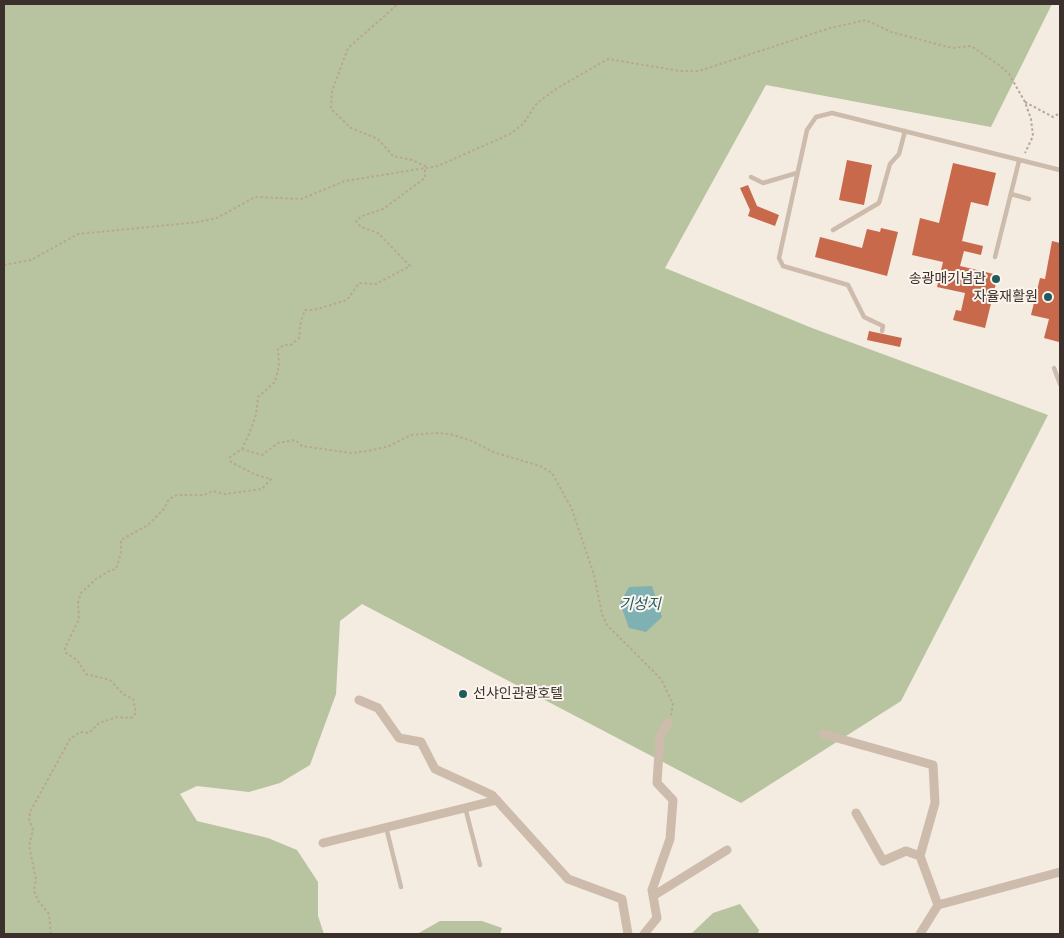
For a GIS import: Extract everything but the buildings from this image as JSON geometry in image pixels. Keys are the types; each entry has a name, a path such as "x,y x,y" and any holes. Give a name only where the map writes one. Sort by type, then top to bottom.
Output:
{"street":[{"path":"359,700 378,708 399,738 421,742 435,769 492,794 568,879 622,899 628,934"},
{"path":"644,934 656,918 652,890 670,839 673,800 657,783 660,736 668,722"},
{"path":"824,734 933,765 935,803 920,856 938,905"},
{"path":"323,843 497,800"},
{"path":"856,813 882,861 906,851 920,856"},
{"path":"654,896 726,850"},
{"path":"920,934 938,905 1060,872"}],"lane":[{"path":"882,331 883,326 864,317 848,285 783,266 779,258 807,130 816,118 832,113 1060,170"},
{"path":"833,230 880,203 890,164 898,154 905,131"},
{"path":"996,257 1019,160"},
{"path":"751,177 763,183 797,173"},
{"path":"1011,194 1029,198"},
{"path":"1054,368 1060,384"},
{"path":"465,808 480,864"},
{"path":"386,827 401,888"}],"path":[{"path":"398,4 348,48 332,91 331,109 352,128 378,138 393,156 412,160 426,168"},
{"path":"4,264 31,260 78,234 217,218 254,197 301,199 345,181 426,168 462,156 510,134 523,124 537,103 556,89 608,59 680,71 699,71 830,28 866,20 891,32 952,48 970,46 1009,74 1025,102 1032,119 1033,136 1030,147 1019,160"},
{"path":"1025,102 1053,117 1060,113"},
{"path":"52,934 49,914 39,902 34,892 36,879 29,846 33,830 29,819 30,812 70,739 80,732 89,733 104,721 117,717 129,719 136,713 133,699 123,694 110,680 86,674 77,660 65,652 65,648 79,619 78,603 81,593 96,580 118,567 120,540 148,525 164,509 170,499 178,495 204,495 213,491 225,494 262,489 271,478 256,475 231,462 230,457 242,449 256,414 258,397 275,382 279,366 278,349 284,345 291,345 299,338 300,321 306,310 314,310 347,300 359,282 376,284 410,266 378,234 358,225 356,221 362,216 383,209 425,178 426,168"},
{"path":"242,449 262,456 278,443 286,440 295,440 302,446 351,453 389,446 412,435 450,434 472,441 493,452 540,466 552,473 572,509 594,575 602,614 607,625 661,679 673,704 668,722"}],"green space":[{"path":"4,4 1052,4 991,127 766,85 665,268 812,328 1048,415 901,701 741,803 362,604 340,621 336,694 310,765 280,783 249,792 197,786 180,794 197,821 268,838 297,850 318,882 318,916 324,934 4,934"},
{"path":"740,904 759,930 758,934 691,934 713,913"},
{"path":"440,921 482,921 502,928 500,934 417,934"}],"water":[{"name":"기성지","path":"652,586 662,617 646,632 629,628 620,603 629,587"}],"place":[{"name":"송광매기념관","path":"996,279"},
{"name":"자율재활원","path":"1048,297"},
{"name":"선샤인관광호텔","path":"463,694"}]}
